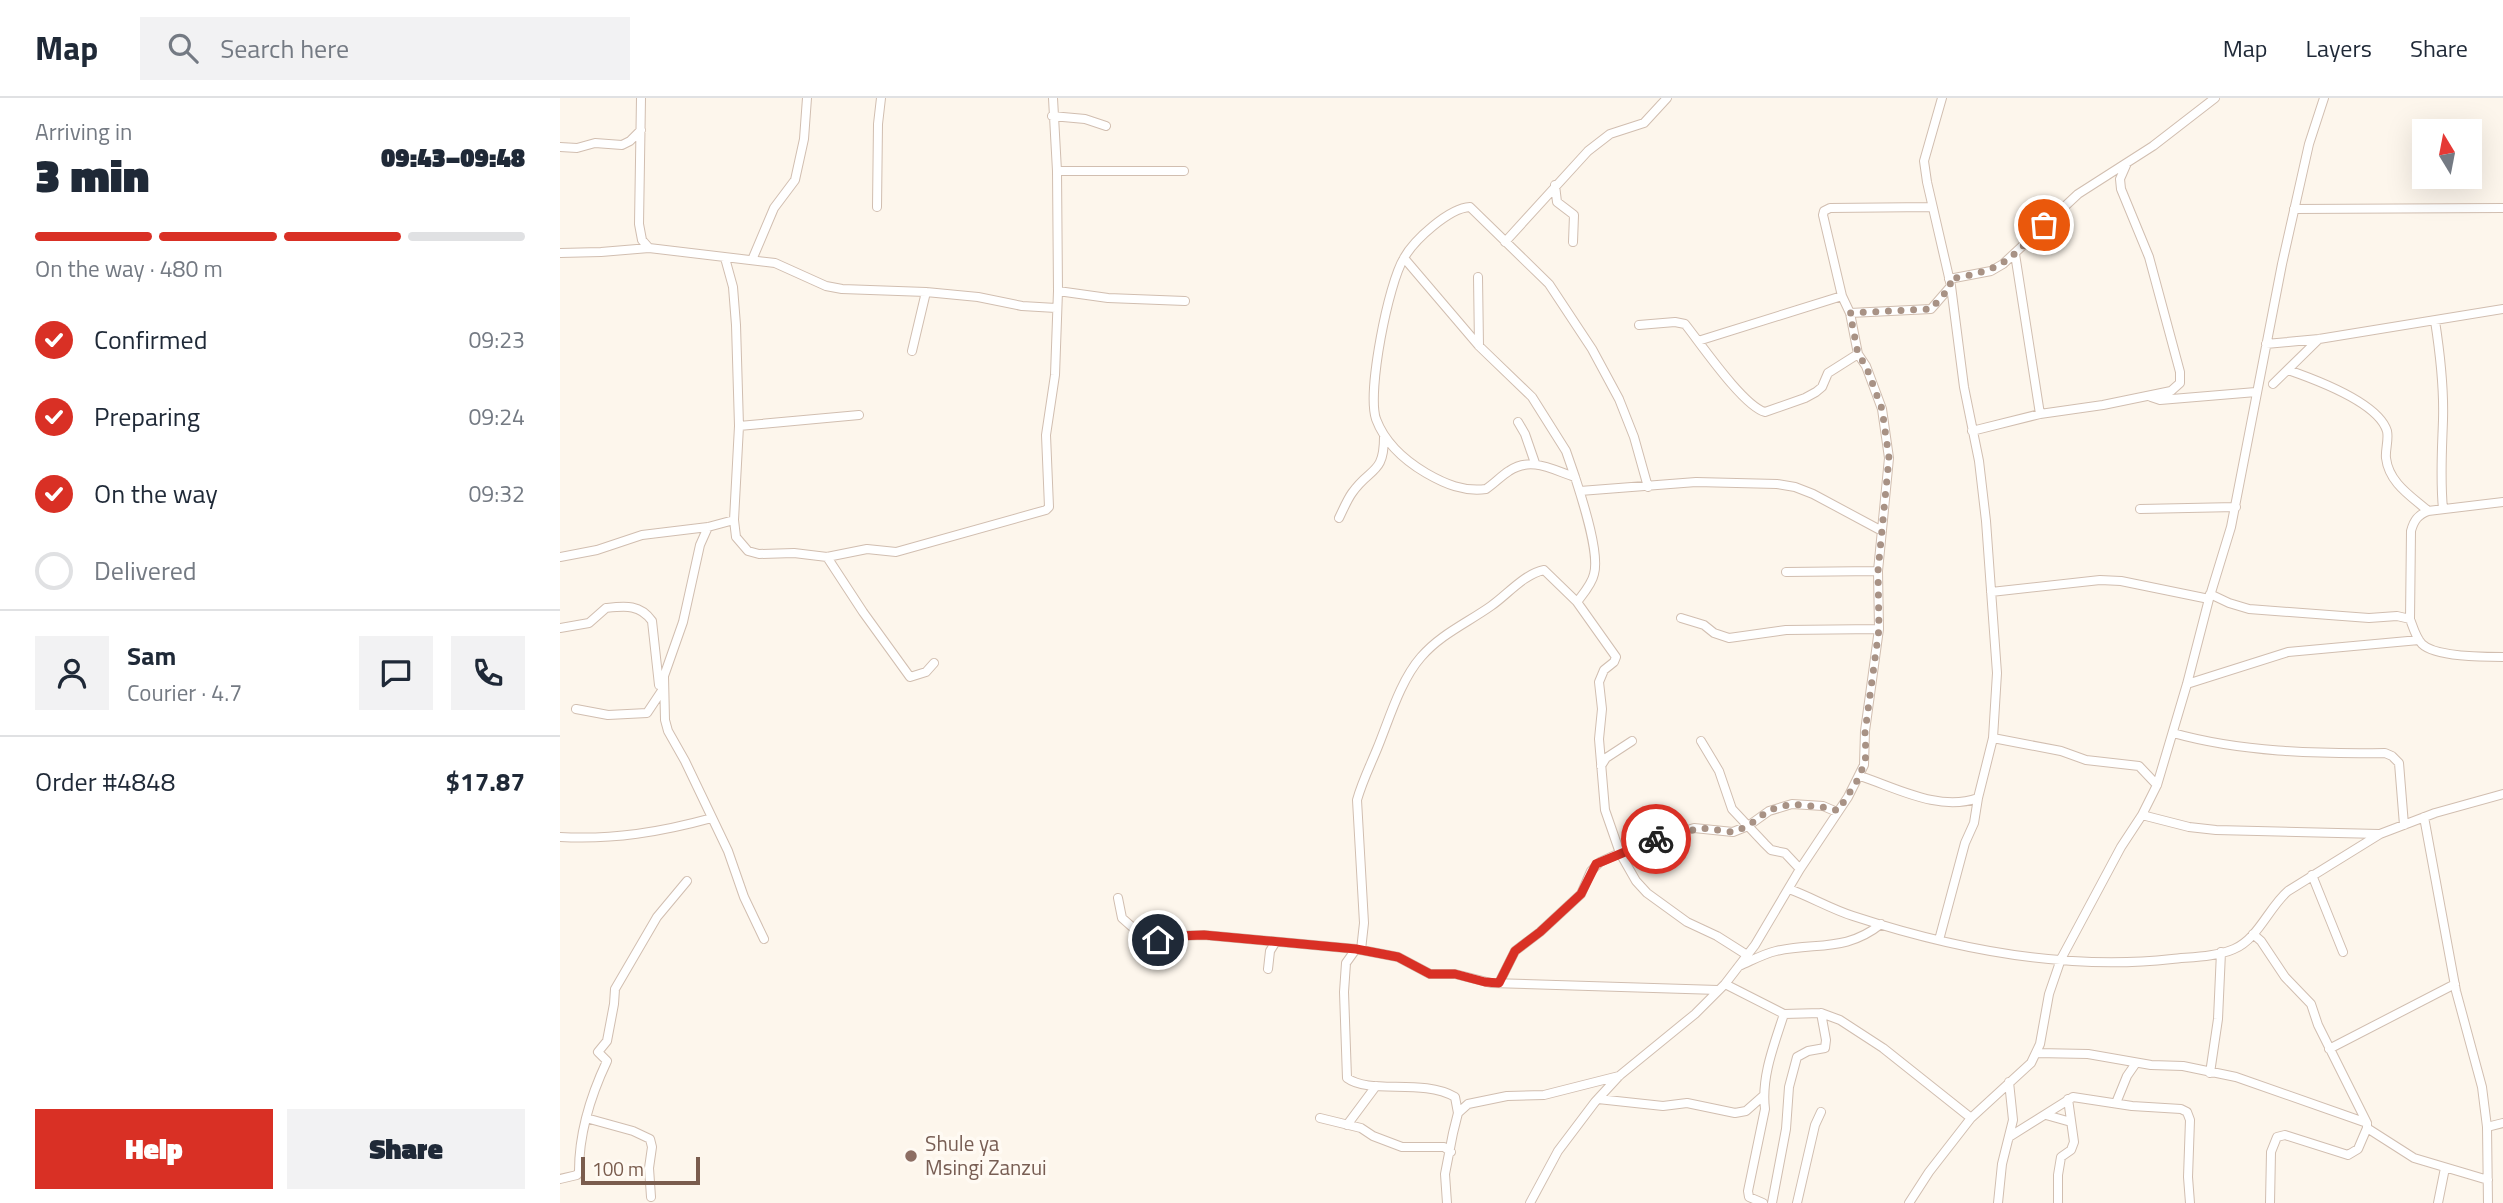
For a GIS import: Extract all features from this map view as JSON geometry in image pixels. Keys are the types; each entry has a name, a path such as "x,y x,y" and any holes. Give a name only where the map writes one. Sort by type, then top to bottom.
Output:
{"street":[{"path":"641,98 639,224 642,240 649,248"},
{"path":"752,260 774,208 795,180 804,139 807,98"},
{"path":"877,208 881,98"},
{"path":"725,258 733,287 736,325 739,426 734,520 738,542 752,553 794,553 827,557 867,549 896,552 1046,510 1049,507 1046,435 1055,375 1058,291 1057,171 1053,98"},
{"path":"1505,242 1588,151 1610,134 1644,123 1667,98"},
{"path":"1940,940 1965,843 1974,823 1993,738 1997,673 1979,461 1964,387 1950,283 1924,161 1942,98"},
{"path":"1850,313 1931,309 1950,283 1991,271 2003,264 2078,194 2153,146 2215,98"},
{"path":"1909,1203 1928,1172 1972,1118 2031,1063 2036,1053 2049,993 2061,959 2157,785 2236,508 2256,392 2294,209 2309,144 2324,98"},
{"path":"1052,116 1085,119 1106,126"},
{"path":"560,147 578,148 598,143 622,145 641,130"},
{"path":"1972,431 2040,414 2104,405 2171,391 2180,383 2180,372 2149,257 2121,189 2120,179 2127,163"},
{"path":"1057,171 1184,171"},
{"path":"1555,185 1557,202 1574,215 1573,242"},
{"path":"1339,518 1353,492 1379,467 1384,453 1384,437 1373,403 1392,293 1404,258 1411,247 1438,222 1455,210 1465,207 1469,207 1549,284 1592,349 1619,399 1634,437 1648,487"},
{"path":"1530,1203 1558,1151 1581,1117 1619,1076 1695,1014 1738,967 1860,776 1866,756 1865,732 1879,629 1878,571 1889,458 1886,428 1875,387 1858,354 1850,313 1842,296 1823,215 1824,211 1830,208 1932,207"},
{"path":"2294,209 2503,208"},
{"path":"560,253 601,253 649,248 781,265 835,288 978,296 1035,307 1056,308"},
{"path":"2015,254 2040,414"},
{"path":"1404,258 1479,346 1532,397 1566,451 1587,517 1596,567 1592,581 1577,602"},
{"path":"1478,276 1479,346"},
{"path":"1058,291 1108,298 1185,301"},
{"path":"912,351 926,292"},
{"path":"1698,341 1842,296"},
{"path":"2266,344 2319,339 2503,309"},
{"path":"2435,321 2440,350 2443,418 2440,453 2443,509"},
{"path":"1639,325 1685,324 1742,395 1765,412 1816,392 1822,387 1828,373 1858,354"},
{"path":"2273,384 2319,339"},
{"path":"2288,370 2354,397 2375,416 2386,431 2386,458 2390,475 2428,511"},
{"path":"2146,396 2160,400 2256,392"},
{"path":"739,426 859,415"},
{"path":"1518,422 1535,463"},
{"path":"1384,437 1414,466 1457,487 1486,489 1517,466 1535,463 1575,477"},
{"path":"1580,492 1710,482 1777,484 1813,494 1882,531"},
{"path":"2503,502 2428,511 2420,514 2413,522 2410,619 2425,647 2440,652 2503,657"},
{"path":"2140,509 2236,508"},
{"path":"560,557 597,550 642,535 708,527 734,520"},
{"path":"576,709 607,715 645,713 650,710 662,691 700,545 708,527"},
{"path":"827,557 910,677 926,672 934,663"},
{"path":"1447,1203 1446,1174 1458,1113 1455,1097 1420,1086 1376,1086 1350,1081 1346,1074 1347,1048 1343,1015 1345,967 1358,950 1364,923 1357,800 1388,719 1415,666 1421,657 1454,628 1489,608 1538,571 1544,570 1577,602 1616,657 1604,670 1599,682 1602,709 1599,739 1605,810 1620,853 1636,881 1647,893 1687,922 1717,936 1747,955"},
{"path":"1786,572 1878,571"},
{"path":"1992,592 2101,580 2121,581 2209,596 2249,609 2369,618 2397,616 2410,619"},
{"path":"560,628 589,623 606,608 633,606 651,618 668,731 712,818 764,939"},
{"path":"1681,618 1729,638 1786,630 1879,629"},
{"path":"2187,684 2288,652 2327,651 2359,645 2419,640"},
{"path":"2173,733 2217,744 2319,754 2385,753 2399,763 2404,825"},
{"path":"1993,738 2061,751 2086,760 2139,766 2157,785"},
{"path":"1601,766 1606,758 1632,741"},
{"path":"1701,741 1719,771 1732,809 1771,850 1785,853 1800,869"},
{"path":"1860,776 1940,802 1954,803 1978,798"},
{"path":"1789,889 1838,910 1881,924 1975,948 2127,964 2221,952 2234,949 2253,934 2276,901 2312,875 2380,834 2424,817 2503,794"},
{"path":"1499,983 1515,951 1581,894 1596,864 1654,839 1694,828 1733,832 1748,826 1769,810 1792,804 1838,811"},
{"path":"2142,815 2189,827 2216,830 2380,834"},
{"path":"2424,817 2455,984 2482,1087 2487,1127 2488,1203"},
{"path":"560,837 584,839 647,834 712,818"},
{"path":"2312,875 2343,952"},
{"path":"560,1179 579,1172 579,1146 586,1118 593,1091 607,1062 598,1052 607,1041 615,989 657,917 687,881"},
{"path":"1118,898 1122,918 1148,941 1204,935 1358,950 1398,957 1430,974 1455,974 1485,982 1721,987 1784,1014 1821,1013 1840,1020 1883,1048 1972,1118"},
{"path":"1738,967 1774,952 1863,938 1881,924"},
{"path":"2253,934 2311,1004 2329,1049 2367,1125 2358,1149 2348,1155 2286,1135 2277,1137 2271,1152 2270,1203"},
{"path":"1268,969 1270,951 1275,943"},
{"path":"2210,1073 2218,1019 2221,952"},
{"path":"2329,1049 2455,984"},
{"path":"1772,1203 1784,1141 1792,1069 1801,1054 1825,1048 1821,1013"},
{"path":"1763,1203 1749,1197 1748,1191 1765,1110 1763,1096 1773,1043 1784,1014"},
{"path":"2036,1053 2088,1054 2136,1063 2183,1066 2235,1077 2367,1125 2401,1151 2445,1168 2488,1180"},
{"path":"2116,1103 2127,1076 2136,1063"},
{"path":"1458,1113 1478,1100 1544,1095 1619,1076"},
{"path":"1998,1203 2002,1164 2013,1112 2009,1082"},
{"path":"1347,1125 1376,1086"},
{"path":"1598,1099 1663,1106 1687,1103 1739,1113 1746,1111 1763,1096"},
{"path":"2009,1136 2046,1115 2068,1098 2078,1097 2132,1106 2175,1107 2187,1112 2190,1120 2190,1203"},
{"path":"2058,1203 2058,1166 2061,1157 2071,1150 2074,1142 2068,1098"},
{"path":"1797,1203 1815,1125 1821,1112"},
{"path":"2046,1115 2071,1122"},
{"path":"586,1118 633,1131 650,1139 651,1197"},
{"path":"1320,1118 1347,1125 1402,1147 1444,1147 1451,1152"},
{"path":"2487,1127 2503,1123"},
{"path":"2438,1203 2445,1168"}],"way so far":[{"path":"1656,839 1694,828 1733,832 1748,826 1769,810 1792,804 1838,811 1848,797 1860,776 1866,756 1865,732 1879,629 1878,571 1889,458 1882,409 1866,366 1858,354 1850,313 1931,309 1951,286 1949,279 1991,271 2015,254 2044,225"}],"place":[{"name":"Shule ya Msingi Zanzui","path":"911,1156"}],"route":[{"path":"1158,940 1204,935 1356,949 1398,957 1430,974 1455,974 1499,983 1515,951 1581,894 1596,864 1656,839"}]}
